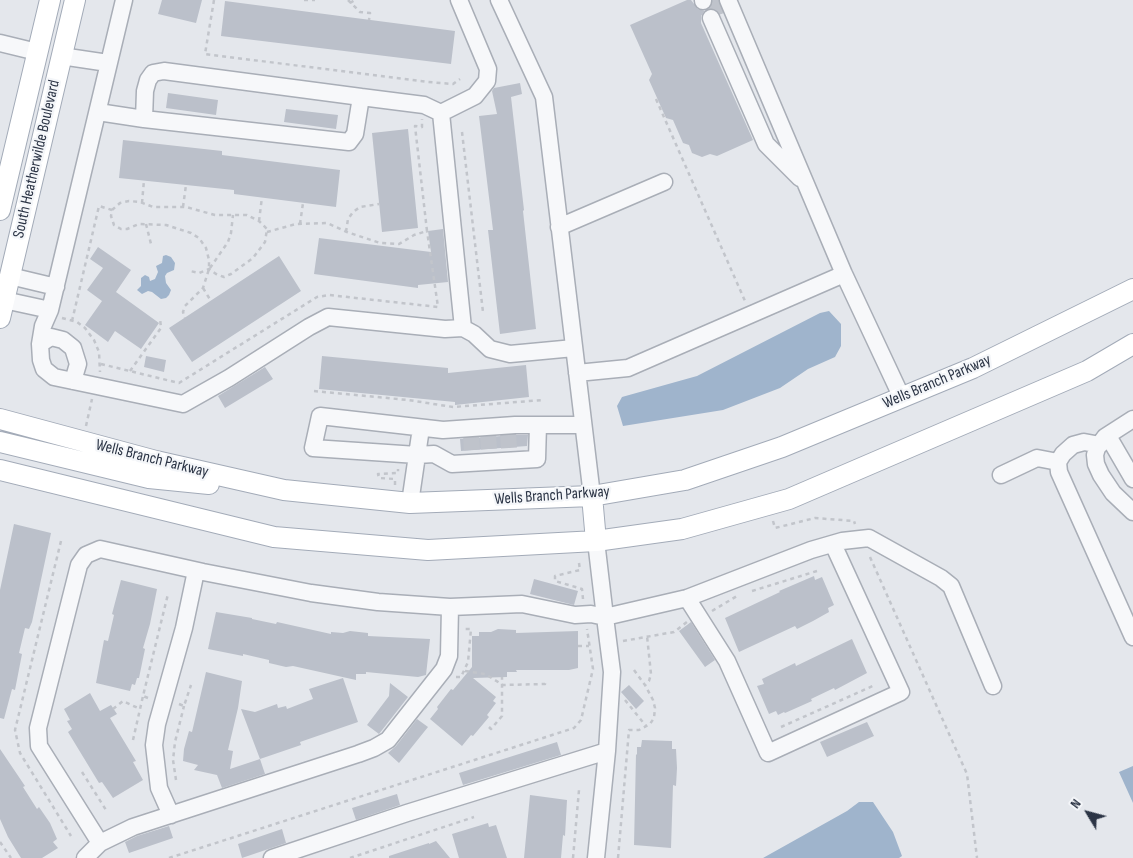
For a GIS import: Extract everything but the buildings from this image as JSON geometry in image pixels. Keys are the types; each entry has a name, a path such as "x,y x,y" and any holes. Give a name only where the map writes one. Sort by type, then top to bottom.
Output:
{"main road":[{"name":"South Heatherwilde Boulevard","path":"0,210 50,0"},
{"name":"South Heatherwilde Boulevard","path":"2,309 75,0"},
{"path":"37,52 61,56"},
{"name":"Wells Branch Parkway","path":"0,419 156,461 284,490 410,503 592,496 685,480 782,448 973,368 1133,289"},
{"path":"0,470 274,538 428,550 596,541 682,529 789,500 1086,371 1133,344"},
{"path":"0,442 149,478 284,490"},
{"path":"592,496 596,541"}],"lane":[{"path":"124,0 56,287 56,314 43,326 40,344 41,360 44,369 54,377 183,404 328,317 445,329 463,328 474,334 490,348 510,354 574,348"},
{"path":"441,113 475,96 487,81 488,68 459,0"},
{"path":"499,0 544,97 592,496"},
{"path":"728,0 844,274 902,398"},
{"path":"715,16 775,140 783,162 805,182"},
{"path":"0,43 37,52"},
{"path":"61,56 108,63"},
{"path":"144,119 145,91 148,80 153,73 164,71 424,105 441,113"},
{"path":"98,112 349,142 355,134 361,97"},
{"path":"441,113 463,328"},
{"path":"560,227 664,182"},
{"path":"577,373 628,368 844,274"},
{"path":"10,276 56,287"},
{"path":"2,309 56,314"},
{"path":"40,344 51,337 63,340 73,348 78,364 73,380"},
{"path":"538,425 536,459 509,441 489,443 472,444 452,464 434,454 417,455 313,448 320,416 443,430 472,444 509,441 538,425 583,425"},
{"path":"1133,419 1104,440 1095,455 1096,464 1101,475 1113,493 1133,512"},
{"path":"410,503 422,428"},
{"path":"1104,440 1073,445 1062,454 1058,462 1059,472 1133,637"},
{"path":"1104,440 1133,479"},
{"path":"1001,476 1036,458 1058,462"},
{"path":"100,843 39,746 38,728 79,565 86,555 100,549 196,571 320,594 378,602 450,607 522,604 575,615 591,614 605,617 687,598 810,550 869,538 941,578 950,586 993,686"},
{"path":"596,541 612,672 607,751 596,858"},
{"path":"687,598 727,661 768,753 901,692 832,544"},
{"path":"171,815 159,788 154,745 157,724 184,628 196,571"},
{"path":"85,858 100,843 133,827 358,754 388,740 444,669 449,656 450,607"},
{"path":"278,857 416,810 607,751"}],"path":[{"path":"214,0 206,54 428,82 453,84 460,79"},
{"path":"304,0 314,0"},
{"path":"349,1 354,0"},
{"path":"349,1 360,12 370,13 369,20"},
{"path":"656,98 745,301 750,304"},
{"path":"267,232 300,224 328,223 346,232 380,244 399,244 427,230 415,126 422,127 422,116"},
{"path":"462,132 483,312"},
{"path":"142,203 144,180"},
{"path":"183,207 186,185"},
{"path":"259,221 262,198"},
{"path":"129,201 153,207 183,207 210,214 247,215 259,221 267,229 265,242 253,258 231,274 224,277 210,269 210,260 206,248 199,238 166,224 139,224 127,229 121,229 114,225 111,216 112,210 120,203 129,201"},
{"path":"300,224 303,203"},
{"path":"346,232 348,219 353,212 360,207 379,204"},
{"path":"72,321 99,206 112,210"},
{"path":"186,318 183,312 185,306 203,288 210,269 228,242 233,215"},
{"path":"146,224 150,244"},
{"path":"190,271 198,273 210,269"},
{"path":"434,285 440,284"},
{"path":"203,288 211,301"},
{"path":"56,314 85,328 94,340 101,364 99,376"},
{"path":"130,371 161,328 160,318"},
{"path":"314,391 408,400 453,407 543,400"},
{"path":"86,426 93,396"},
{"path":"394,486 395,479 378,478 378,474 398,473 398,466"},
{"path":"773,521 775,528 815,518 854,521 967,774 977,858"},
{"path":"579,563 580,570 555,576 556,581 582,589 584,602"},
{"path":"748,592 817,571"},
{"path":"133,740 168,594"},
{"path":"708,614 740,594"},
{"path":"620,641 674,632 688,621"},
{"path":"169,858 574,728 581,720 593,669 587,627"},
{"path":"645,685 649,681 651,674 647,636"},
{"path":"578,646 590,646"},
{"path":"618,858 629,730 639,730 650,724 654,718 655,708 645,685 634,670"},
{"path":"465,671 485,674 502,685 545,684 545,680"},
{"path":"489,727 491,729 502,716 502,677"},
{"path":"176,780 173,760 175,742 191,685"},
{"path":"780,727 875,686"},
{"path":"620,695 646,726"},
{"path":"143,696 155,699"},
{"path":"113,709 123,702 140,709"},
{"path":"175,703 184,706"},
{"path":"82,772 106,810"},
{"path":"573,858 579,790"},
{"path":"350,858 474,817"},
{"path":"0,842 11,858"}],"water":[{"path":"163,256 171,257 175,263 174,270 165,276 166,283 171,290 169,295 161,299 152,292 148,291 142,294 137,290 141,286 141,278 145,275 149,277 150,281 155,279 158,272 156,266 162,263"},
{"path":"829,311 841,324 841,346 835,357 808,369 780,388 723,410 623,426 617,406 622,397 697,376 820,313"},
{"path":"1133,766 1133,803 1119,772"},
{"path":"859,802 873,802 893,832 902,856 899,858 763,858 847,811"}],"tunnel":[{"path":"713,0 719,15"},
{"path":"508,432 509,448"},
{"path":"488,433 489,449"},
{"path":"471,434 472,451"}]}
